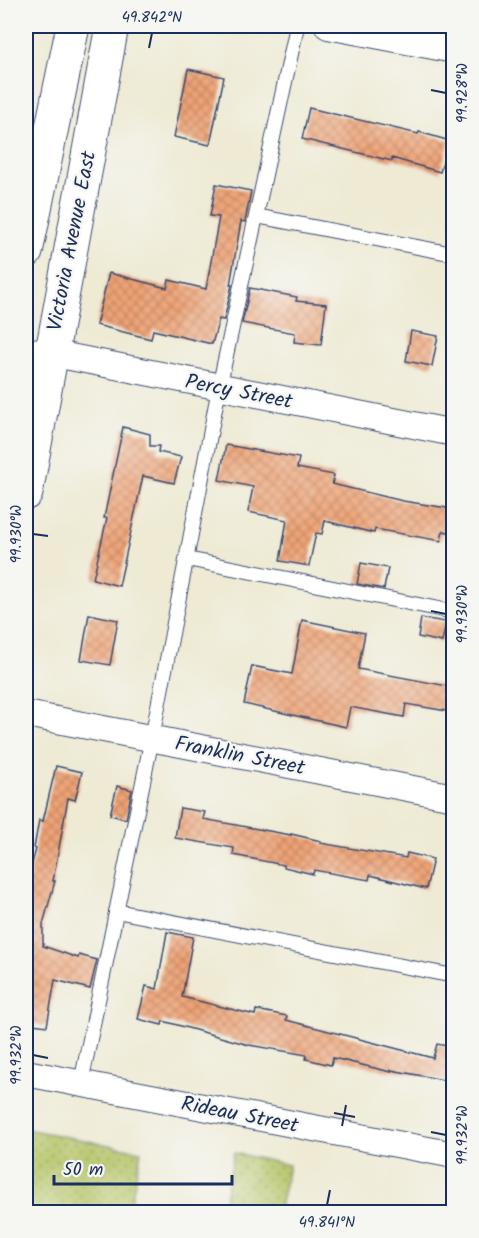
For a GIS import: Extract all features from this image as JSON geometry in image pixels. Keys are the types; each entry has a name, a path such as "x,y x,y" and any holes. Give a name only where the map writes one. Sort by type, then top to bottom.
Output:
{"main road":[{"name":"Victoria Avenue East","path":"26,252 34,170 73,26"},
{"name":"Victoria Avenue East","path":"26,493 38,352 112,26"}],"street":[{"path":"327,26 453,50"},
{"name":"Percy Street","path":"38,352 453,432"},
{"name":"Franklin Street","path":"26,714 453,797"},
{"name":"Rideau Street","path":"26,1073 453,1155"}],"lane":[{"path":"81,1083 152,738 219,388 297,26"},
{"path":"256,216 453,254"},
{"path":"187,559 453,612"},
{"path":"117,911 453,976"}],"green space":[{"path":"26,1129 141,1151 129,1212 26,1212"},
{"path":"234,1153 289,1165 279,1212 222,1212"}],"building":[{"path":"188,69 224,77 210,145 174,137"},
{"path":"309,108 450,141 440,172 392,158 392,161 302,139"},
{"path":"216,184 251,191 245,222 241,221 230,285 232,285 224,320 219,319 212,344 153,330 151,339 96,325 109,273 167,288 169,280 206,289 219,217 210,216"},
{"path":"250,288 297,297 296,301 326,304 321,345 294,342 295,333 242,323"},
{"path":"411,331 438,336 432,366 406,361"},
{"path":"123,427 150,434 150,446 159,446 158,452 181,457 174,483 143,476 119,586 93,579 107,518 104,518"},
{"path":"226,445 299,458 297,468 334,475 332,484 403,501 453,509 453,533 443,531 441,541 375,529 374,533 325,521 322,534 316,533 309,566 280,561 287,520 248,512 253,487 219,480"},
{"path":"361,563 388,568 384,589 357,584"},
{"path":"89,614 118,620 110,665 81,660"},
{"path":"421,618 446,622 442,642 418,637"},
{"path":"302,620 365,633 358,669 453,687 453,712 406,704 404,717 350,707 346,727 244,704 252,666 292,674"},
{"path":"56,766 82,772 75,800 68,798 53,881 55,881 43,924 43,946 78,958 79,955 97,960 90,989 55,980 47,1026 26,1023 26,886 36,849 34,848 39,820 43,821"},
{"path":"117,786 132,790 126,819 110,815"},
{"path":"180,808 205,812 203,819 291,834 321,841 320,843 406,858 407,853 433,859 426,889 370,875 369,880 314,870 313,874 284,867 284,865 233,855 234,848 175,838"},
{"path":"167,932 193,937 182,997 255,1015 256,1010 287,1016 286,1020 433,1058 437,1044 453,1047 449,1081 391,1070 391,1072 333,1058 331,1065 306,1059 307,1055 249,1045 163,1021 162,1025 138,1019 146,986 157,989"}]}
